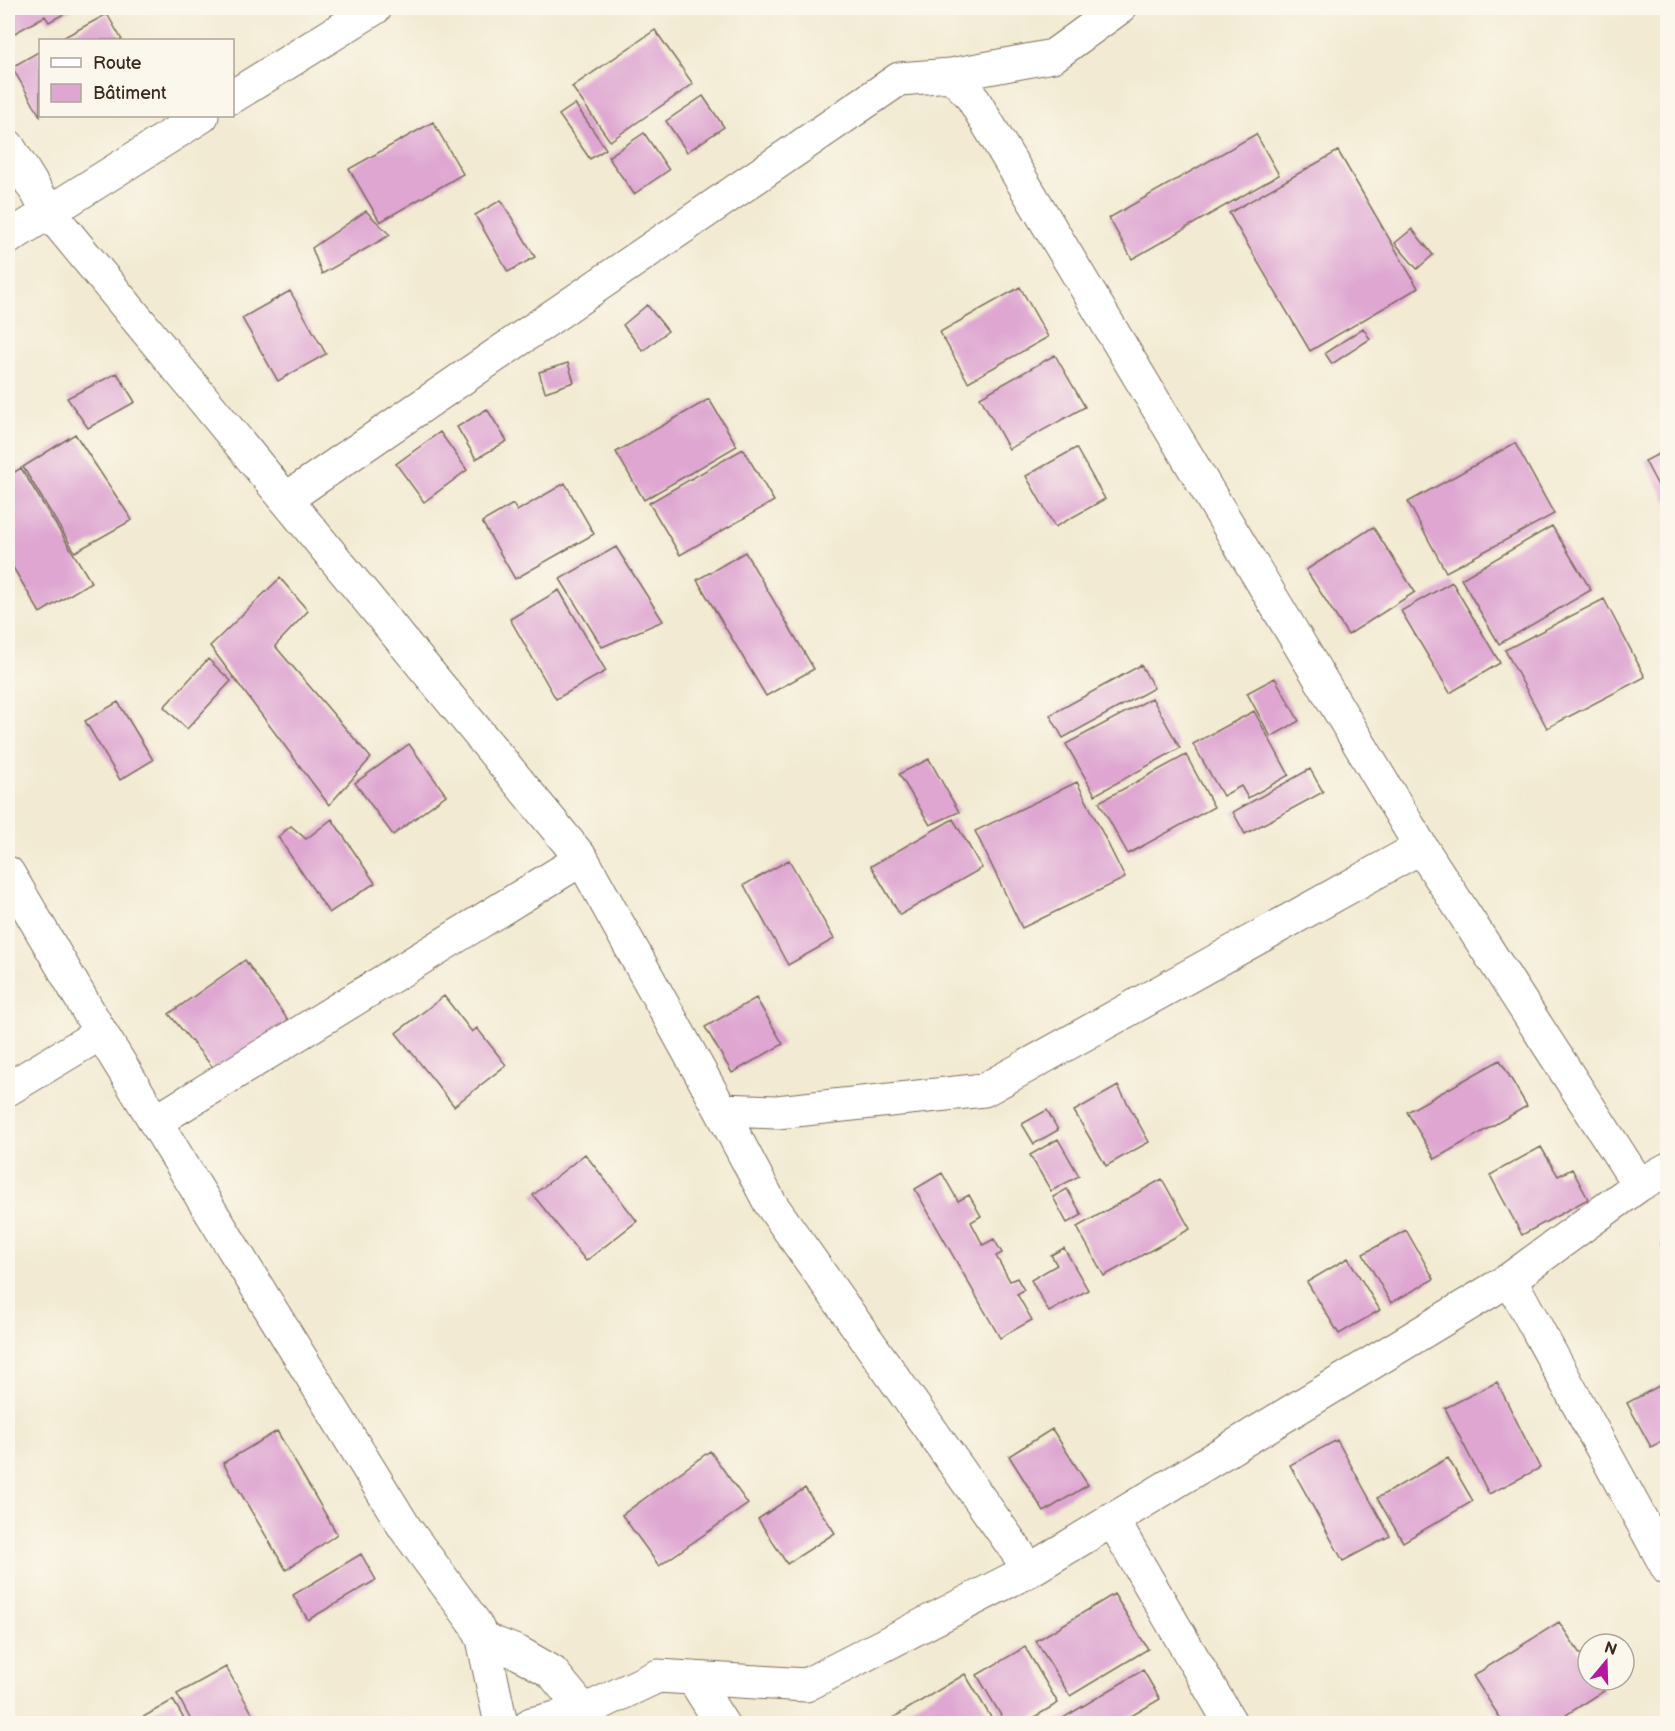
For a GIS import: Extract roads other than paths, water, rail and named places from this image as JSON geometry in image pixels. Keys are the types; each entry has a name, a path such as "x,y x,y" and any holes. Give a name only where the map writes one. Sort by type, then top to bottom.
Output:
{"street":[{"path":"234,96 375,8"},
{"path":"286,499 899,79 951,75 1053,56 1119,8"},
{"path":"951,75 970,94 1421,847 1639,1185"},
{"path":"8,238 200,117"},
{"path":"8,146 49,212 582,859 770,1203 1030,1570"},
{"path":"721,1110 777,1112 984,1090 1421,847"},
{"path":"155,1122 582,859"},
{"path":"8,873 101,1033 405,1528 474,1622 483,1639 501,1724"},
{"path":"8,1089 101,1033"},
{"path":"531,1724 584,1711 658,1676 806,1685 1030,1570 1510,1279 1639,1185 1668,1169"},
{"path":"1510,1279 1668,1569"},
{"path":"1112,1519 1231,1724"},
{"path":"483,1639 519,1653 552,1672 584,1711"},
{"path":"693,1678 722,1724"}]}
